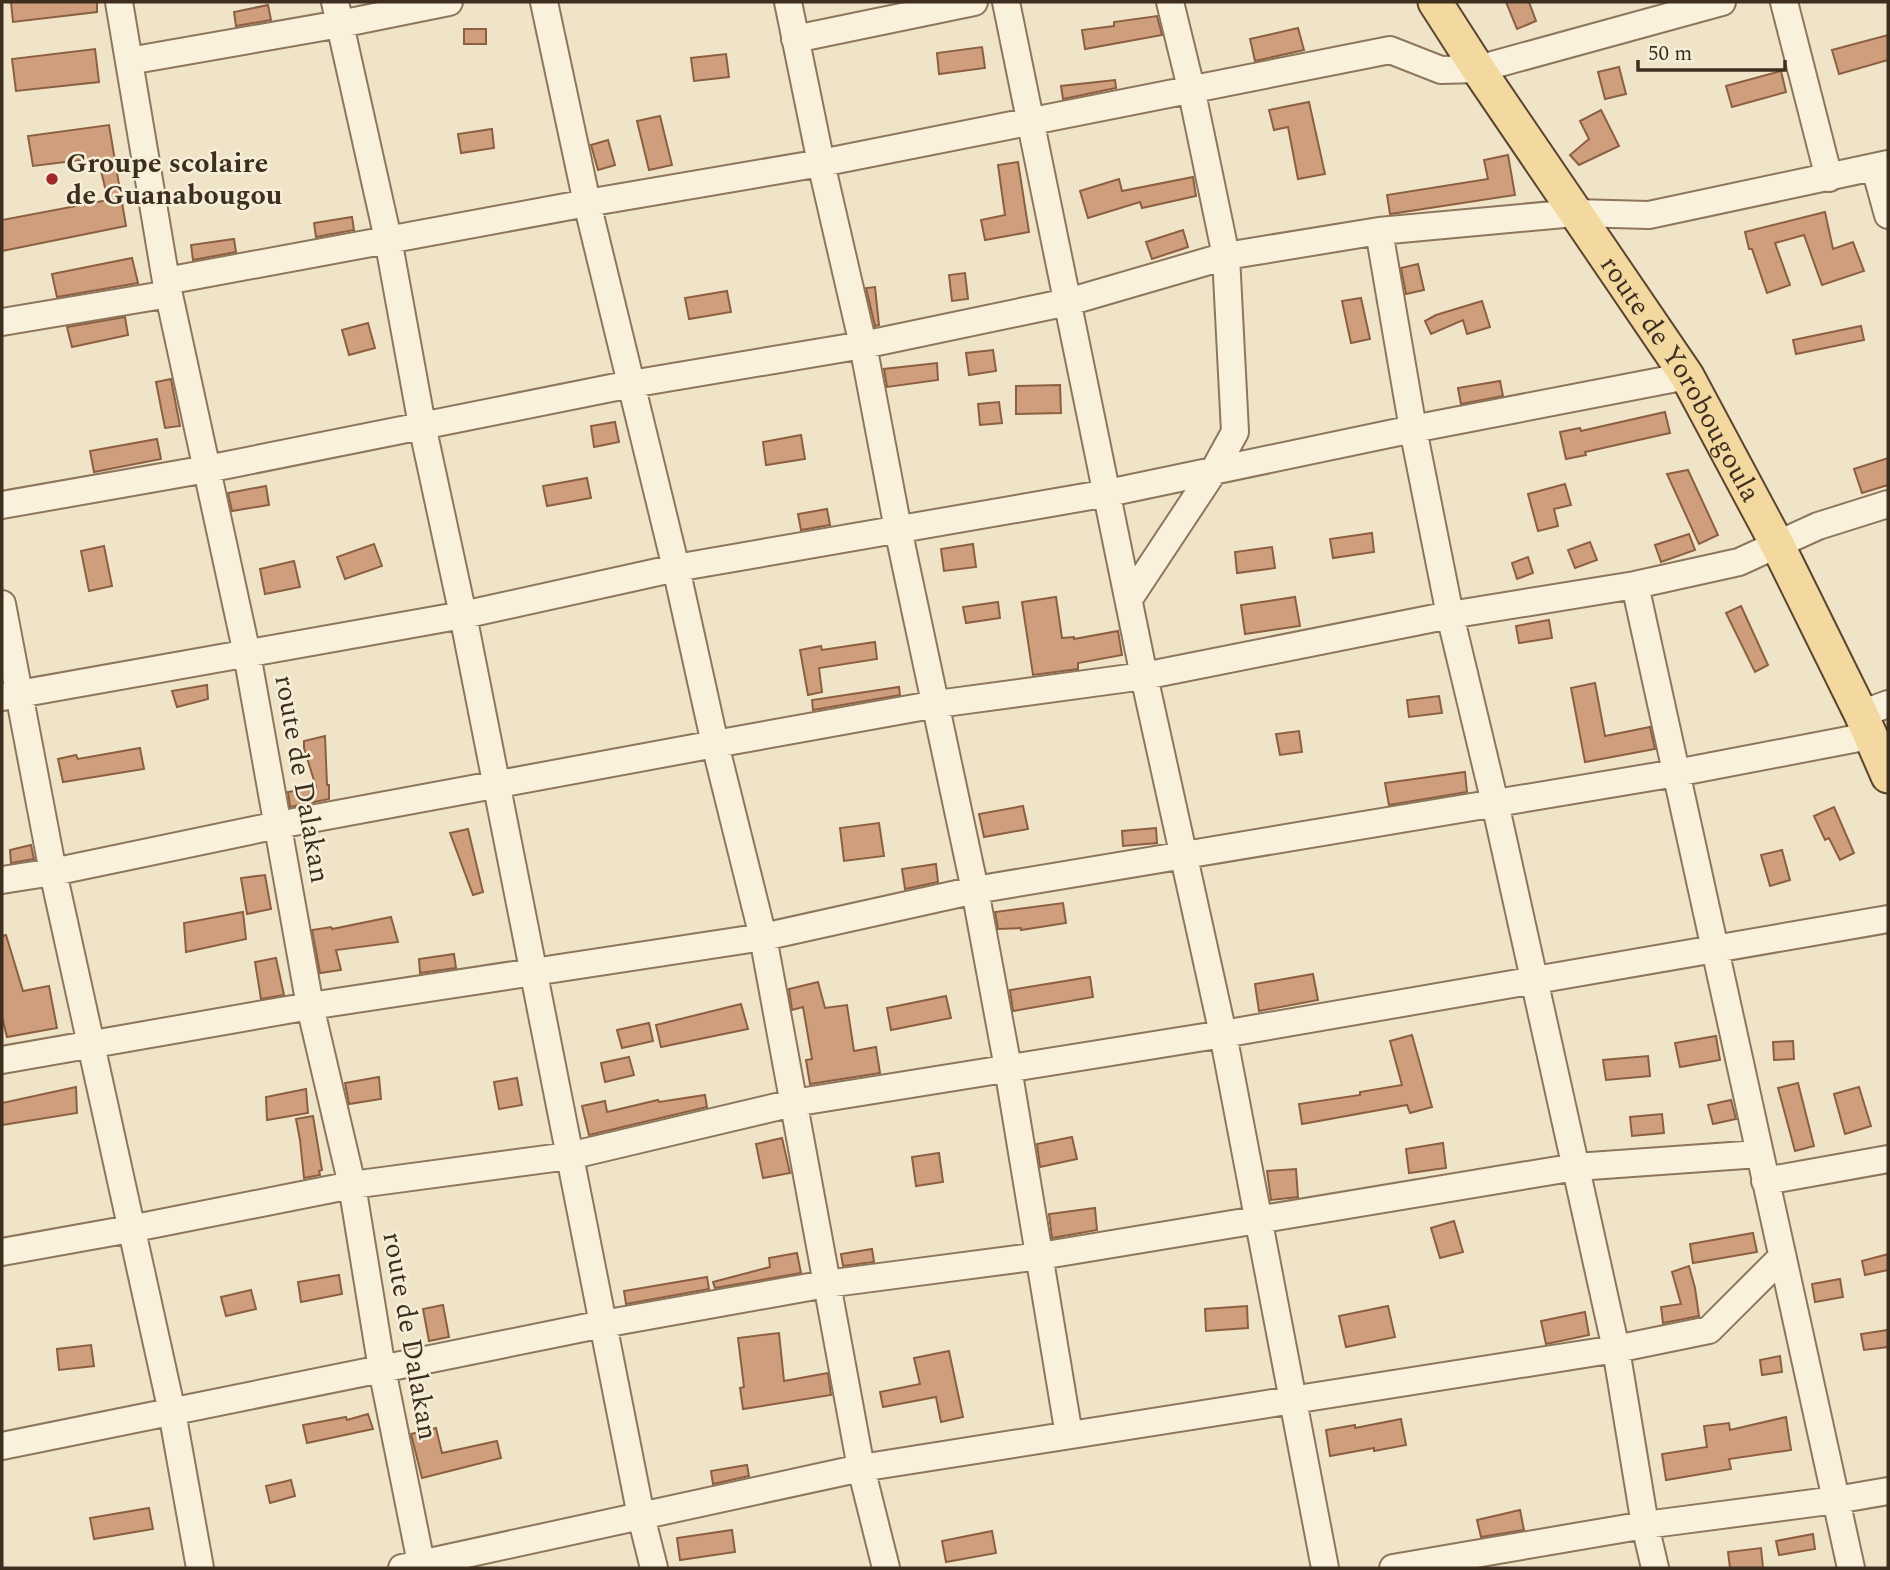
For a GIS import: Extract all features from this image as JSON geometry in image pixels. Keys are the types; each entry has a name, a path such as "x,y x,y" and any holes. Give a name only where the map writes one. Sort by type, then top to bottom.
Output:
{"main road":[{"name":"route de Yorobougoula","path":"1435,2 1687,376 1873,718 1888,776"}],"street":[{"name":"route de Dalakan","path":"119,2 167,287 247,654 310,1006 352,1185 415,1567"},
{"path":"129,61 338,13 449,2"},
{"path":"544,2 587,203 763,937 860,1468 886,1568"},
{"path":"788,2 821,163 863,345 898,529 975,890 1008,1068 1069,1435"},
{"path":"795,39 974,2"},
{"path":"1006,2 1144,676 1223,1034 1325,1568"},
{"path":"1129,599 1213,472 1235,432 1226,256 1170,2"},
{"path":"2,322 388,239 821,163 1390,50 1441,70 1478,69 1722,2"},
{"path":"1784,2 1829,178"},
{"path":"338,13 388,239 422,425 463,615 641,1516 654,1568"},
{"path":"2,505 206,469 631,384 863,345 1068,302 1226,256 1378,231 1576,213 1649,215 1882,166 1888,215"},
{"path":"1378,231 1450,615 1495,803 1616,1349 1645,1525 1655,1568"},
{"path":"11,695 463,615 676,568 1108,492 1687,376"},
{"path":"2,880 278,825 715,744 937,704 1144,676 1450,615 1635,585 1740,562 1818,526 1888,504"},
{"path":"1635,585 1851,1568"},
{"path":"2,604 11,695 92,1044 130,1229 172,1412 200,1568"},
{"path":"2,1060 310,1006 763,937 975,890 1676,773 1873,718"},
{"path":"2,1252 352,1185 569,1156 793,1103 1534,982 1888,919"},
{"path":"2,1446 603,1324 826,1284 1040,1256 1576,1167 1759,1154"},
{"path":"1765,1181 1888,1158"},
{"path":"415,1567 860,1468 1616,1349 1709,1330 1782,1257"},
{"path":"1393,1568 1645,1525 1888,1491"}],"building":[{"path":"11,2 97,2 97,12 13,22"},
{"path":"1506,2 1529,2 1536,21 1517,29"},
{"path":"268,5 271,20 236,26 234,12"},
{"path":"1157,16 1162,35 1085,49 1082,30"},
{"path":"1298,28 1304,50 1255,61 1250,39"},
{"path":"464,29 486,29 486,44 464,44"},
{"path":"1888,35 1888,60 1839,74 1832,50"},
{"path":"982,47 985,68 939,74 937,53"},
{"path":"95,49 99,82 16,91 12,59"},
{"path":"726,54 729,77 694,81 691,58"},
{"path":"1619,67 1626,94 1605,99 1598,72"},
{"path":"1781,71 1786,92 1732,107 1726,86"},
{"path":"1115,80 1116,88 1063,99 1061,86"},
{"path":"1309,102 1325,174 1298,179 1288,127 1274,130 1269,110"},
{"path":"1601,110 1619,146 1579,165 1570,155 1589,139 1580,121"},
{"path":"660,116 672,165 649,170 637,121"},
{"path":"109,125 126,226 2,251 2,220 108,200 98,158 33,166 28,136"},
{"path":"492,129 494,148 461,153 458,134"},
{"path":"608,140 615,165 598,170 591,145"},
{"path":"1508,155 1515,195 1390,214 1387,195 1488,179 1484,160"},
{"path":"1018,162 1029,232 985,240 981,220 1005,215 998,165"},
{"path":"1193,177 1196,196 1142,208 1140,202 1088,218 1080,191 1119,179 1122,191"},
{"path":"1825,212 1833,249 1853,242 1864,271 1822,285 1804,235 1775,243 1790,285 1767,293 1745,232"},
{"path":"352,217 354,230 316,237 314,223"},
{"path":"1183,230 1188,247 1152,259 1146,242"},
{"path":"234,239 236,252 193,260 191,245"},
{"path":"132,258 138,283 57,297 52,274"},
{"path":"1418,264 1424,290 1406,294 1401,268"},
{"path":"965,273 968,299 952,301 949,275"},
{"path":"875,287 879,325 875,326 866,288"},
{"path":"727,291 731,312 689,319 685,298"},
{"path":"1361,298 1370,339 1351,343 1342,301"},
{"path":"1482,301 1490,327 1467,334 1463,320 1431,334 1425,321"},
{"path":"125,317 128,335 72,347 67,327"},
{"path":"368,323 375,348 349,355 342,330"},
{"path":"1861,326 1864,340 1796,354 1793,340"},
{"path":"993,350 996,371 969,375 966,353"},
{"path":"937,363 938,380 887,387 884,369"},
{"path":"171,379 180,426 165,428 156,382"},
{"path":"1500,381 1503,396 1461,404 1458,388"},
{"path":"1060,385 1061,413 1016,414 1016,386"},
{"path":"999,402 1002,423 980,425 978,404"},
{"path":"1665,412 1670,433 1585,452 1586,455 1566,459 1560,432 1580,428 1581,431"},
{"path":"615,422 619,442 594,447 591,426"},
{"path":"801,435 805,459 766,465 763,442"},
{"path":"157,439 161,459 94,472 90,451"},
{"path":"1888,458 1888,485 1862,493 1854,469"},
{"path":"1688,470 1718,535 1699,544 1667,474"},
{"path":"587,478 591,498 547,506 543,486"},
{"path":"1565,484 1571,505 1554,509 1558,526 1538,531 1528,494"},
{"path":"266,486 269,505 232,511 228,493"},
{"path":"827,509 830,525 801,530 798,514"},
{"path":"1372,533 1374,552 1333,558 1330,539"},
{"path":"1689,534 1695,550 1661,562 1655,545"},
{"path":"1590,542 1597,560 1575,568 1568,550"},
{"path":"374,544 382,566 345,579 337,557"},
{"path":"973,544 976,567 944,571 941,549"},
{"path":"104,546 112,586 89,591 81,551"},
{"path":"1272,547 1275,568 1237,573 1235,552"},
{"path":"1528,557 1533,573 1517,579 1512,563"},
{"path":"294,561 300,587 265,594 260,569"},
{"path":"1056,597 1062,638 1074,639 1118,631 1122,655 1078,663 1078,669 1033,675 1022,602"},
{"path":"1295,597 1300,626 1245,634 1241,605"},
{"path":"998,602 1000,618 966,623 963,607"},
{"path":"1741,606 1768,665 1755,672 1726,613"},
{"path":"1549,620 1552,638 1519,643 1516,626"},
{"path":"875,642 877,659 819,668 822,692 808,695 800,650 821,646 822,650"},
{"path":"1595,683 1605,736 1650,727 1655,749 1585,762 1571,688"},
{"path":"207,685 208,699 177,707 172,691"},
{"path":"899,687 900,695 813,710 812,700"},
{"path":"1439,696 1442,713 1409,717 1407,700"},
{"path":"1299,731 1302,752 1280,755 1276,734"},
{"path":"325,736 329,799 290,807 288,792 316,787 304,741"},
{"path":"140,748 144,769 63,782 58,759 76,755 78,759"},
{"path":"1465,772 1467,792 1389,805 1385,783"},
{"path":"1023,806 1028,829 984,837 979,814"},
{"path":"1834,807 1854,853 1840,860 1829,838 1825,840 1814,816"},
{"path":"879,823 884,856 844,861 840,828"},
{"path":"1156,828 1157,843 1123,846 1122,831"},
{"path":"468,829 483,892 473,895 450,833"},
{"path":"31,845 34,859 11,863 10,850"},
{"path":"1782,850 1790,880 1770,886 1761,855"},
{"path":"936,864 938,882 905,889 902,869"},
{"path":"265,875 271,909 247,914 241,878"},
{"path":"1063,903 1066,923 1021,930 998,929 995,912"},
{"path":"243,912 246,939 186,952 184,923"},
{"path":"391,917 398,942 336,950 341,970 320,973 312,930 332,929"},
{"path":"6,935 23,991 49,986 57,1028 7,1037 2,1017 2,936"},
{"path":"454,954 456,968 420,973 419,959"},
{"path":"276,958 284,995 261,999 255,962"},
{"path":"1313,974 1318,1000 1259,1011 1255,984"},
{"path":"1090,977 1093,997 1013,1011 1010,990"},
{"path":"818,982 825,1008 847,1005 854,1051 876,1047 880,1073 810,1084 806,1060 812,1059 803,1007 792,1010 789,989"},
{"path":"946,996 951,1018 891,1030 887,1008"},
{"path":"741,1004 748,1029 661,1047 656,1025"},
{"path":"649,1023 653,1041 622,1048 617,1030"},
{"path":"1412,1035 1432,1107 1410,1113 1407,1105 1302,1124 1299,1104 1360,1095 1360,1092 1402,1085 1390,1041"},
{"path":"1716,1036 1720,1060 1680,1067 1675,1043"},
{"path":"1793,1041 1794,1059 1774,1060 1773,1042"},
{"path":"1648,1056 1650,1076 1606,1080 1603,1060"},
{"path":"629,1057 634,1075 605,1082 601,1063"},
{"path":"379,1077 381,1099 349,1104 345,1083"},
{"path":"517,1078 522,1105 499,1109 494,1082"},
{"path":"1798,1083 1814,1146 1795,1151 1778,1088"},
{"path":"76,1087 77,1113 2,1125 2,1103"},
{"path":"1859,1087 1871,1126 1845,1134 1834,1094"},
{"path":"306,1089 308,1113 267,1120 266,1097"},
{"path":"705,1095 707,1107 589,1135 582,1106 605,1101 607,1112 658,1100"},
{"path":"1731,1100 1736,1119 1713,1124 1708,1105"},
{"path":"1662,1114 1664,1133 1632,1136 1630,1117"},
{"path":"313,1116 322,1170 319,1171 320,1175 304,1178 296,1119"},
{"path":"1072,1137 1077,1159 1040,1167 1037,1144"},
{"path":"782,1138 790,1173 763,1178 756,1144"},
{"path":"1443,1143 1446,1168 1409,1173 1406,1149"},
{"path":"939,1153 943,1182 916,1186 912,1157"},
{"path":"1296,1169 1298,1197 1271,1200 1267,1171"},
{"path":"1095,1208 1097,1230 1052,1238 1049,1214"},
{"path":"1454,1221 1463,1252 1440,1258 1431,1228"},
{"path":"1753,1233 1757,1252 1693,1263 1690,1244"},
{"path":"872,1249 874,1262 843,1266 841,1254"},
{"path":"797,1253 801,1273 715,1288 713,1282 770,1267 769,1258"},
{"path":"1888,1254 1888,1270 1865,1275 1862,1261"},
{"path":"1689,1266 1699,1316 1663,1323 1661,1307 1681,1304 1672,1272"},
{"path":"339,1275 342,1294 301,1302 298,1282"},
{"path":"707,1277 709,1289 626,1304 624,1291"},
{"path":"1840,1279 1843,1297 1815,1302 1812,1284"},
{"path":"251,1290 256,1309 226,1316 221,1297"},
{"path":"443,1305 449,1337 429,1341 423,1309"},
{"path":"1247,1306 1248,1328 1206,1331 1205,1309"},
{"path":"1388,1306 1395,1337 1346,1347 1339,1316"},
{"path":"1585,1312 1589,1335 1546,1344 1541,1321"},
{"path":"1888,1330 1888,1347 1864,1350 1861,1334"},
{"path":"779,1333 784,1381 828,1373 831,1395 743,1409 740,1388 744,1387 738,1338"},
{"path":"91,1345 94,1366 59,1370 57,1349"},
{"path":"949,1351 963,1417 941,1422 936,1397 883,1407 880,1392 920,1384 914,1358"},
{"path":"1780,1356 1782,1372 1762,1375 1760,1360"},
{"path":"368,1414 373,1429 307,1443 303,1425 346,1417 347,1420"},
{"path":"1786,1417 1791,1450 1729,1459 1731,1469 1666,1480 1662,1454 1707,1447 1704,1426 1729,1423 1730,1430"},
{"path":"1401,1419 1406,1445 1330,1456 1326,1430 1355,1425 1355,1428"},
{"path":"436,1428 442,1453 497,1441 501,1458 422,1478 411,1434"},
{"path":"747,1465 749,1476 713,1484 711,1471"},
{"path":"291,1480 295,1496 270,1503 266,1486"},
{"path":"149,1508 153,1529 94,1539 90,1518"},
{"path":"1520,1510 1524,1530 1481,1537 1477,1520"},
{"path":"732,1530 735,1552 680,1560 677,1538"},
{"path":"992,1531 996,1553 946,1562 942,1541"},
{"path":"1813,1534 1815,1549 1779,1555 1776,1541"},
{"path":"1761,1548 1763,1568 1730,1568 1728,1552"}],"place":[{"name":"Groupe scolaire de Guanabougou","path":"52,179"}]}
